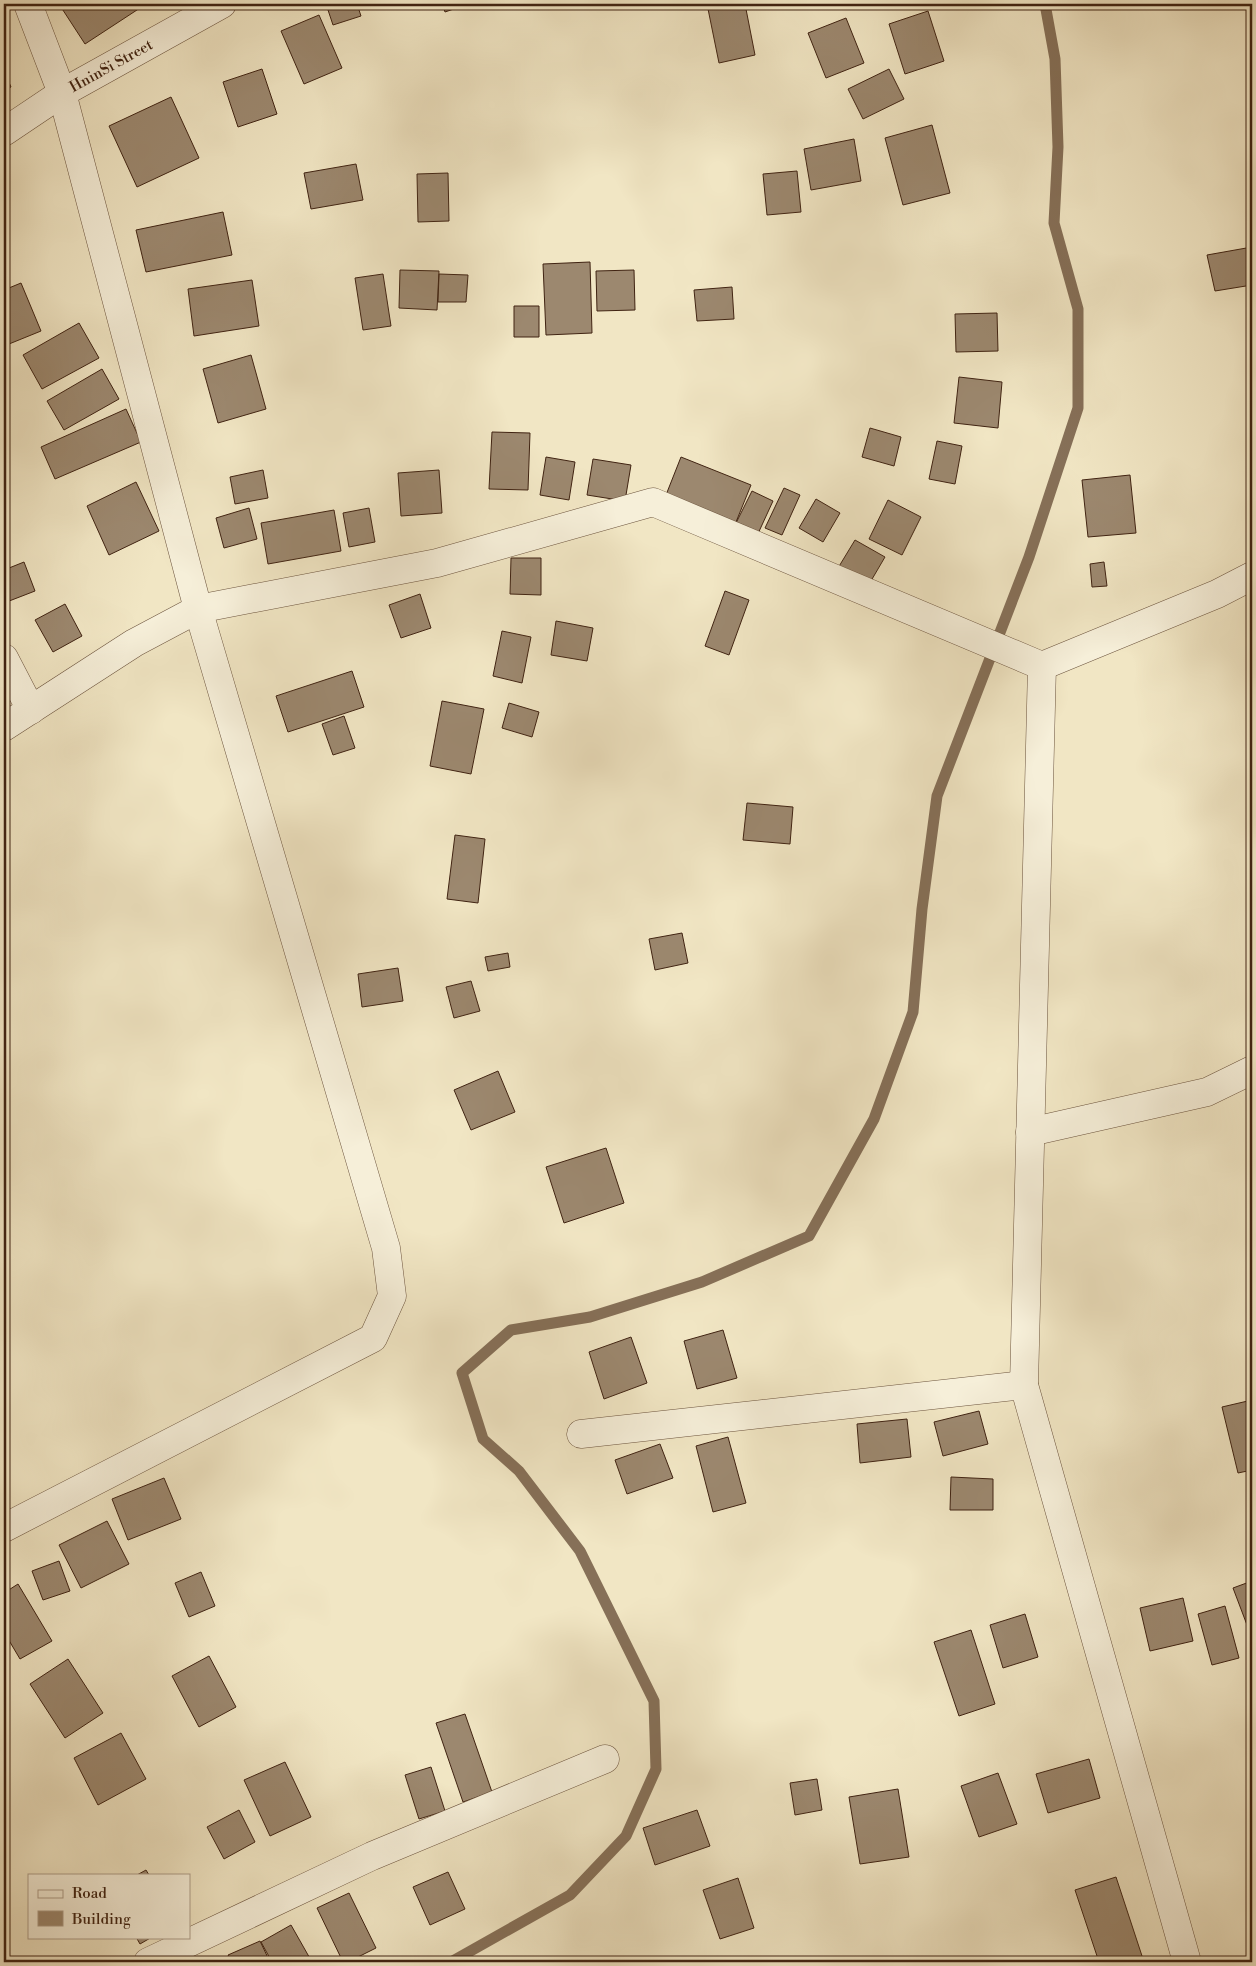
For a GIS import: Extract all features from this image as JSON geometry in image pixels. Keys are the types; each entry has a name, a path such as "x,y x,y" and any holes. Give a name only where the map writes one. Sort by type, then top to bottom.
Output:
{"street":[{"path":"4,1528 373,1338 392,1296 386,1248 198,609 62,93 28,4"},
{"name":"HninSi Street","path":"4,132 62,93 222,4"},
{"path":"4,727 134,643 198,609 437,562 653,502 1042,666 1217,594 1252,576"},
{"path":"4,658 31,710"},
{"path":"1042,666 1024,1385 1187,1962"},
{"path":"1030,1132 1207,1092 1252,1070"},
{"path":"581,1434 1024,1385"},
{"path":"148,1962 372,1856 605,1759"}],"building":[{"path":"59,4 138,4 140,8 85,44"},
{"path":"326,4 357,4 361,16 333,25"},
{"path":"442,4 468,4 445,12"},
{"path":"707,4 745,4 755,55 719,63"},
{"path":"928,11 944,61 905,74 889,24"},
{"path":"319,15 342,68 304,84 281,31"},
{"path":"846,18 864,63 826,78 808,33"},
{"path":"262,69 277,114 238,127 223,82"},
{"path":"889,69 904,99 863,119 848,89"},
{"path":"4,71 11,87 4,90"},
{"path":"171,97 199,158 137,187 109,126"},
{"path":"932,125 950,193 903,205 885,138"},
{"path":"854,139 861,181 811,190 804,149"},
{"path":"356,164 363,200 311,209 304,173"},
{"path":"797,171 801,212 767,215 763,174"},
{"path":"448,173 449,221 418,222 417,174"},
{"path":"223,212 232,255 146,272 136,230"},
{"path":"1252,247 1252,285 1215,291 1207,255"},
{"path":"590,262 592,333 546,335 543,264"},
{"path":"400,270 439,271 437,310 399,308"},
{"path":"634,270 635,310 597,311 596,271"},
{"path":"383,274 391,326 363,330 355,278"},
{"path":"439,274 468,275 466,302 438,302"},
{"path":"252,280 259,326 194,336 188,289"},
{"path":"21,283 41,331 9,344 4,330 4,290"},
{"path":"732,287 734,319 697,321 694,290"},
{"path":"514,306 539,306 539,337 514,337"},
{"path":"997,313 998,351 956,352 955,314"},
{"path":"79,323 99,358 42,389 23,355"},
{"path":"251,355 266,409 218,423 203,369"},
{"path":"102,369 119,399 64,430 47,401"},
{"path":"959,377 1002,382 998,428 954,423"},
{"path":"126,409 141,442 55,479 41,447"},
{"path":"870,428 901,437 894,466 862,457"},
{"path":"492,432 530,433 528,490 489,489"},
{"path":"937,441 962,446 955,484 929,479"},
{"path":"546,457 575,462 569,500 540,495"},
{"path":"681,457 751,485 734,527 664,500"},
{"path":"593,459 631,465 625,501 587,495"},
{"path":"263,470 268,498 235,504 230,477"},
{"path":"439,470 442,513 401,516 398,473"},
{"path":"1130,475 1136,533 1088,537 1082,480"},
{"path":"136,482 159,531 109,555 87,506"},
{"path":"784,488 800,495 782,535 765,528"},
{"path":"752,491 773,501 756,538 734,527"},
{"path":"816,499 840,513 823,542 799,528"},
{"path":"888,500 921,517 902,555 869,539"},
{"path":"249,508 257,539 224,548 216,518"},
{"path":"369,508 375,542 349,547 343,513"},
{"path":"334,510 341,551 268,564 261,523"},
{"path":"855,540 885,557 868,586 838,568"},
{"path":"511,558 541,558 541,595 510,594"},
{"path":"24,562 35,591 4,603 4,570"},
{"path":"1104,562 1107,586 1092,587 1090,564"},
{"path":"725,591 749,600 729,655 705,646"},
{"path":"420,594 431,628 401,638 389,605"},
{"path":"65,604 82,636 53,652 35,620"},
{"path":"556,621 593,628 587,661 551,655"},
{"path":"502,631 531,637 522,683 493,676"},
{"path":"352,671 364,707 288,732 276,696"},
{"path":"442,701 484,709 471,774 430,766"},
{"path":"509,703 539,712 532,737 502,728"},
{"path":"344,716 355,748 333,755 322,724"},
{"path":"747,803 793,807 790,844 743,840"},
{"path":"455,835 485,839 478,903 447,899"},
{"path":"682,933 688,963 655,970 649,939"},
{"path":"508,953 510,967 488,971 485,957"},
{"path":"398,968 403,1001 362,1007 358,974"},
{"path":"471,981 480,1011 454,1018 446,987"},
{"path":"498,1071 515,1112 471,1130 454,1090"},
{"path":"606,1148 624,1203 564,1223 546,1167"},
{"path":"723,1330 737,1378 697,1389 684,1341"},
{"path":"631,1337 647,1383 604,1399 589,1352"},
{"path":"1252,1400 1252,1470 1238,1473 1222,1407"},
{"path":"979,1411 988,1444 943,1456 934,1422"},
{"path":"907,1419 911,1457 860,1463 857,1424"},
{"path":"728,1437 746,1503 713,1512 696,1446"},
{"path":"660,1444 673,1478 627,1494 615,1460"},
{"path":"951,1477 993,1479 993,1510 950,1510"},
{"path":"164,1478 181,1519 128,1540 112,1499"},
{"path":"107,1521 129,1564 81,1588 59,1545"},
{"path":"59,1561 70,1591 43,1600 32,1571"},
{"path":"201,1572 215,1606 189,1617 175,1583"},
{"path":"1252,1581 1252,1623 1247,1625 1233,1588"},
{"path":"18,1584 52,1641 20,1659 4,1632 4,1593"},
{"path":"1183,1598 1193,1641 1150,1651 1140,1608"},
{"path":"1225,1606 1239,1658 1212,1665 1198,1614"},
{"path":"1025,1614 1038,1657 1003,1668 990,1625"},
{"path":"971,1630 995,1704 959,1716 934,1642"},
{"path":"209,1656 236,1707 199,1727 172,1676"},
{"path":"68,1659 103,1713 65,1738 30,1684"},
{"path":"465,1714 492,1792 463,1802 436,1723"},
{"path":"121,1733 146,1779 98,1805 74,1758"},
{"path":"1089,1759 1100,1798 1048,1813 1036,1774"},
{"path":"285,1762 311,1817 270,1836 244,1780"},
{"path":"431,1767 445,1811 419,1819 405,1775"},
{"path":"998,1773 1017,1824 979,1837 961,1786"},
{"path":"817,1779 822,1810 795,1815 790,1783"},
{"path":"898,1789 909,1857 860,1864 849,1797"},
{"path":"239,1810 255,1842 224,1859 207,1827"},
{"path":"697,1810 710,1846 655,1865 643,1828"},
{"path":"146,1870 148,1874 139,1874"},
{"path":"448,1872 465,1909 430,1925 413,1887"},
{"path":"1116,1877 1144,1962 1099,1962 1075,1890"},
{"path":"738,1878 754,1928 720,1939 703,1890"},
{"path":"349,1893 376,1948 348,1962 343,1962 317,1908"},
{"path":"291,1925 312,1962 272,1962 261,1942"},
{"path":"137,1938 150,1938 140,1944"},
{"path":"260,1941 270,1962 232,1962 228,1955"}],"waterway":[{"path":"451,1962 570,1895 626,1836 656,1769 654,1701 580,1551 519,1471 483,1439 462,1373 511,1330 590,1317 702,1282 809,1236 874,1119 913,1012 922,909 937,796 1029,557 1078,408 1078,309 1054,223 1058,147 1055,59 1045,4"}]}
